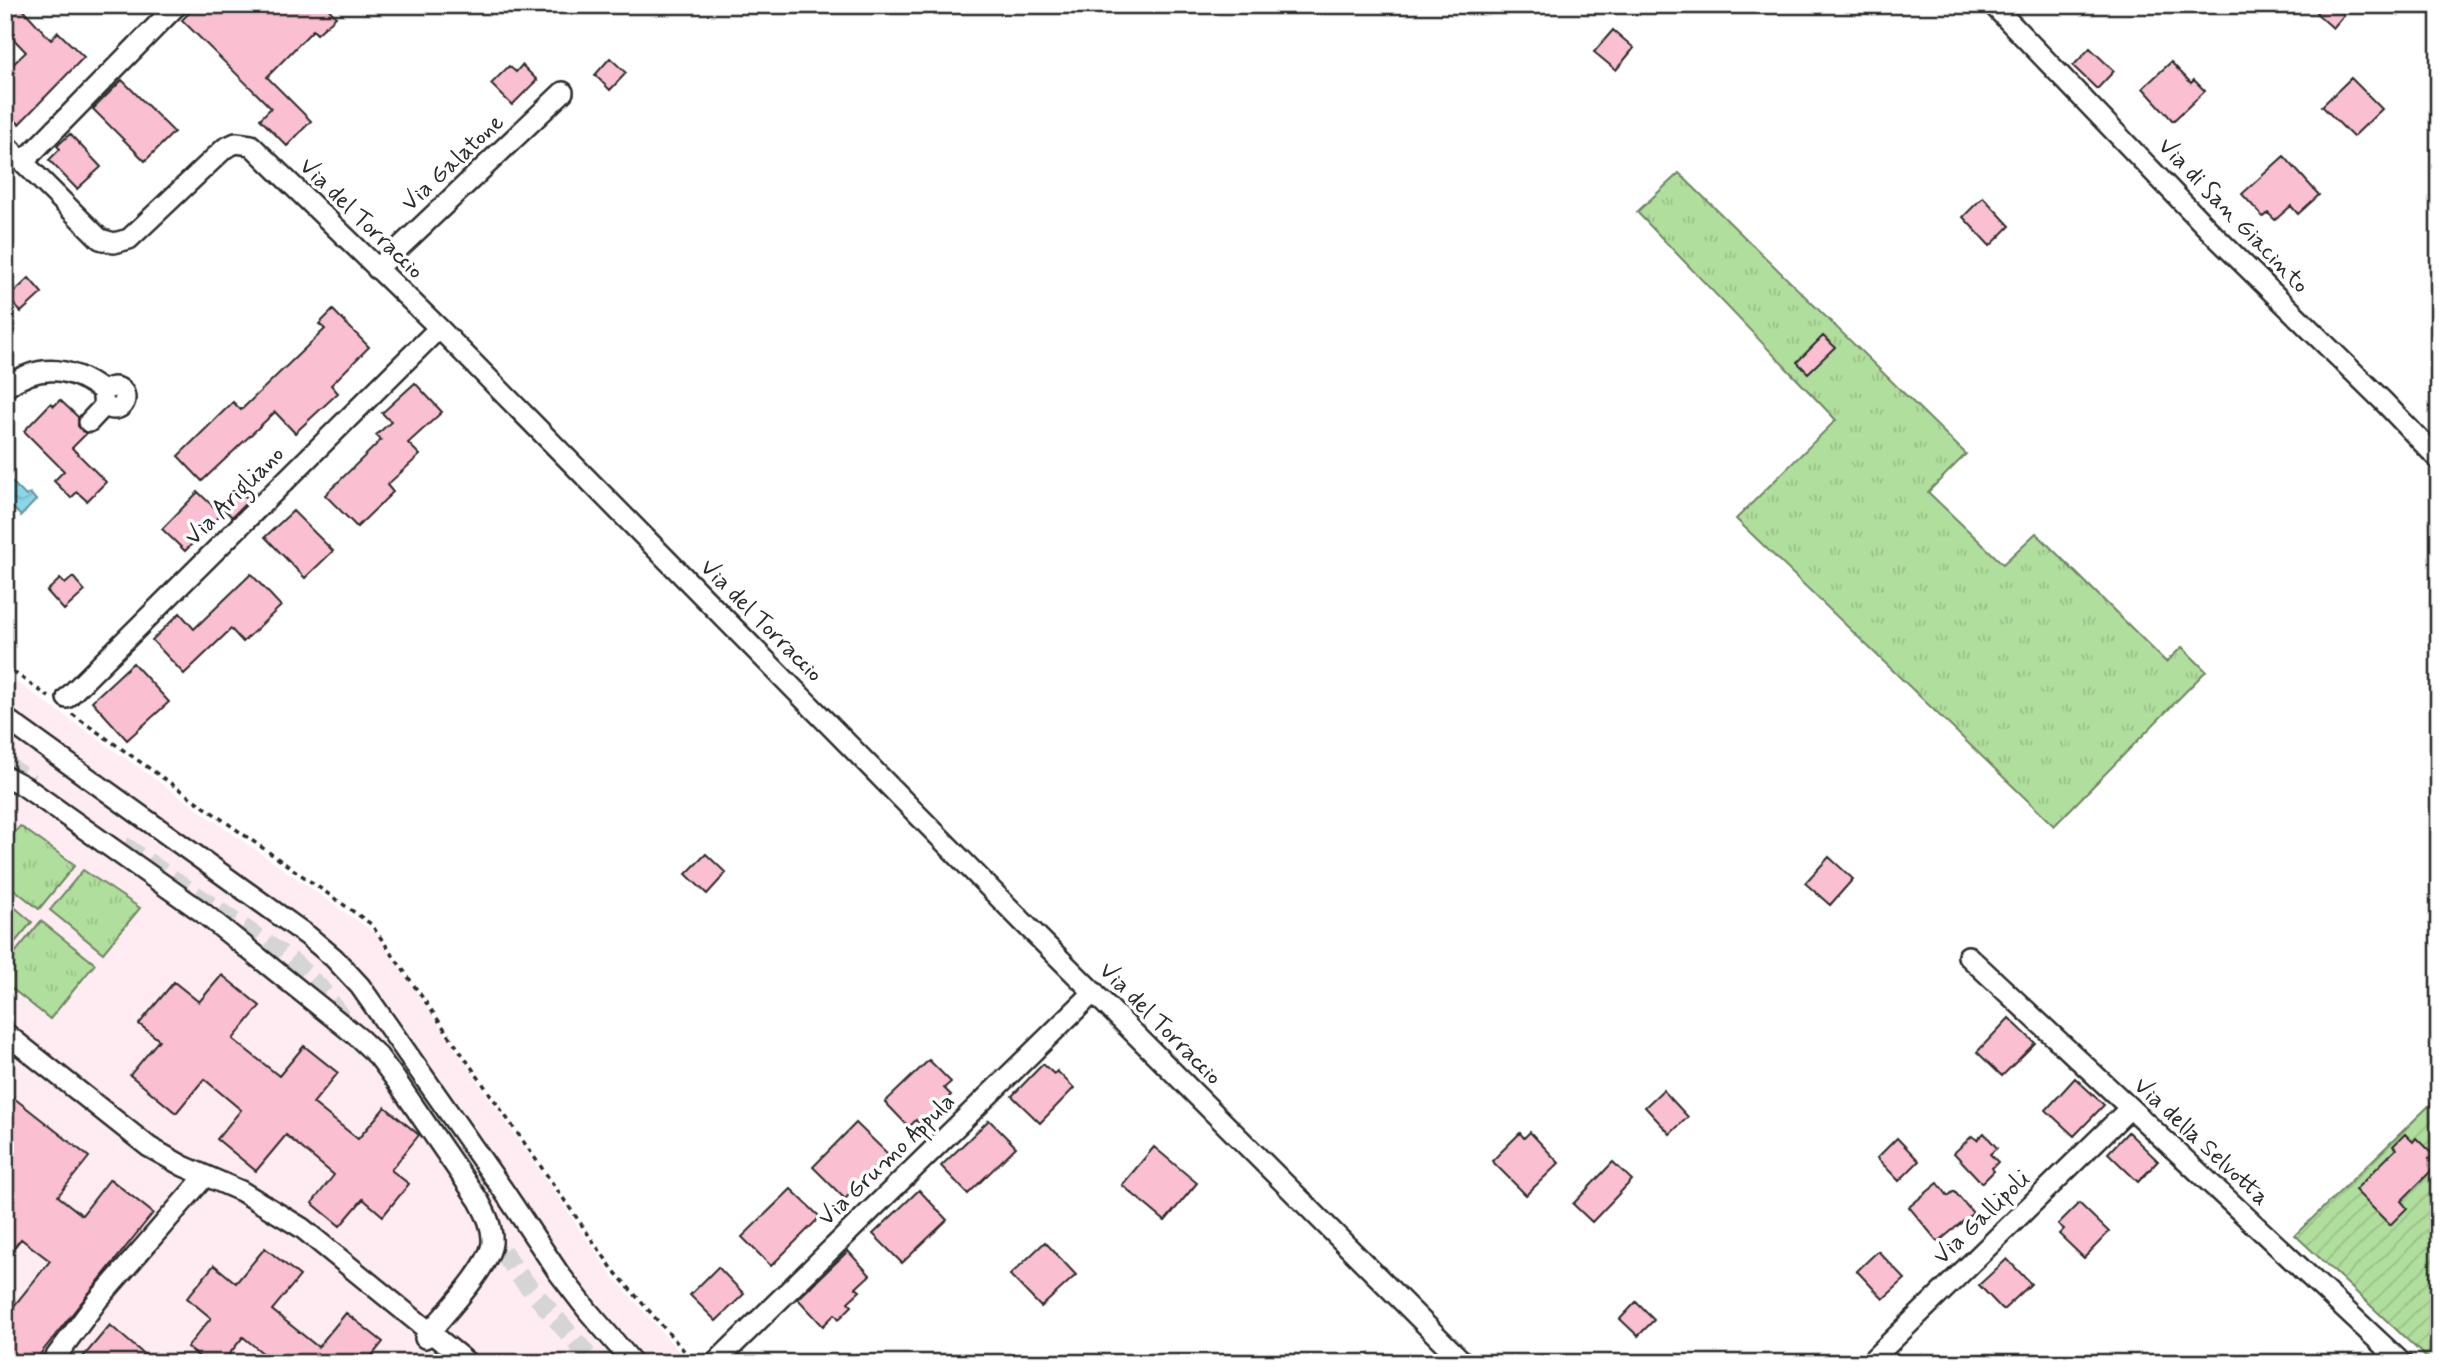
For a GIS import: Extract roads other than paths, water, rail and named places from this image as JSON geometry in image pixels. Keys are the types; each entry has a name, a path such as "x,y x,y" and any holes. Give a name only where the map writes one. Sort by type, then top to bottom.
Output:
{"street":[{"path":"23,162 177,5"},
{"name":"Via di San Giacinto","path":"1993,5 2211,232 2383,401 2439,460"},
{"name":"Via Galatone","path":"377,269 563,92"},
{"name":"Via del Torraccio","path":"5,144 100,239 114,243 129,239 225,148 243,142 251,145 439,328 1464,1363"},
{"name":"Via Arigliano","path":"67,698 439,328"},
{"path":"5,388 20,378 56,369 88,379 105,398 89,422"},
{"path":"5,718 308,936 341,965 360,986 565,1282 634,1363"},
{"path":"5,776 19,783 202,912 353,1033 382,1061 479,1201 491,1227 491,1246 485,1262 424,1333"},
{"path":"5,784 203,922 361,1049 389,1081 477,1214 484,1235 482,1251 473,1270 424,1333"},
{"name":"Via della Selvotta","path":"1968,956 2402,1363"},
{"name":"Via Grumo Appula","path":"715,1363 1094,992"},
{"path":"5,1033 149,1147 183,1166 249,1195 302,1228 455,1363"},
{"path":"5,1042 128,1140 157,1159 201,1181 238,1195 278,1218 424,1333 468,1363"},
{"name":"Via Gallipoli","path":"1868,1363 2129,1109"},
{"path":"51,1363 97,1301 201,1181"}],"water":[{"path":"9,479 26,496 30,493 36,500 21,516 5,500 5,483"}],"tunnel":[{"path":"5,764 31,782"},
{"path":"123,845 293,962 319,987 349,1026"},
{"path":"486,1227 517,1273 594,1363"}]}
